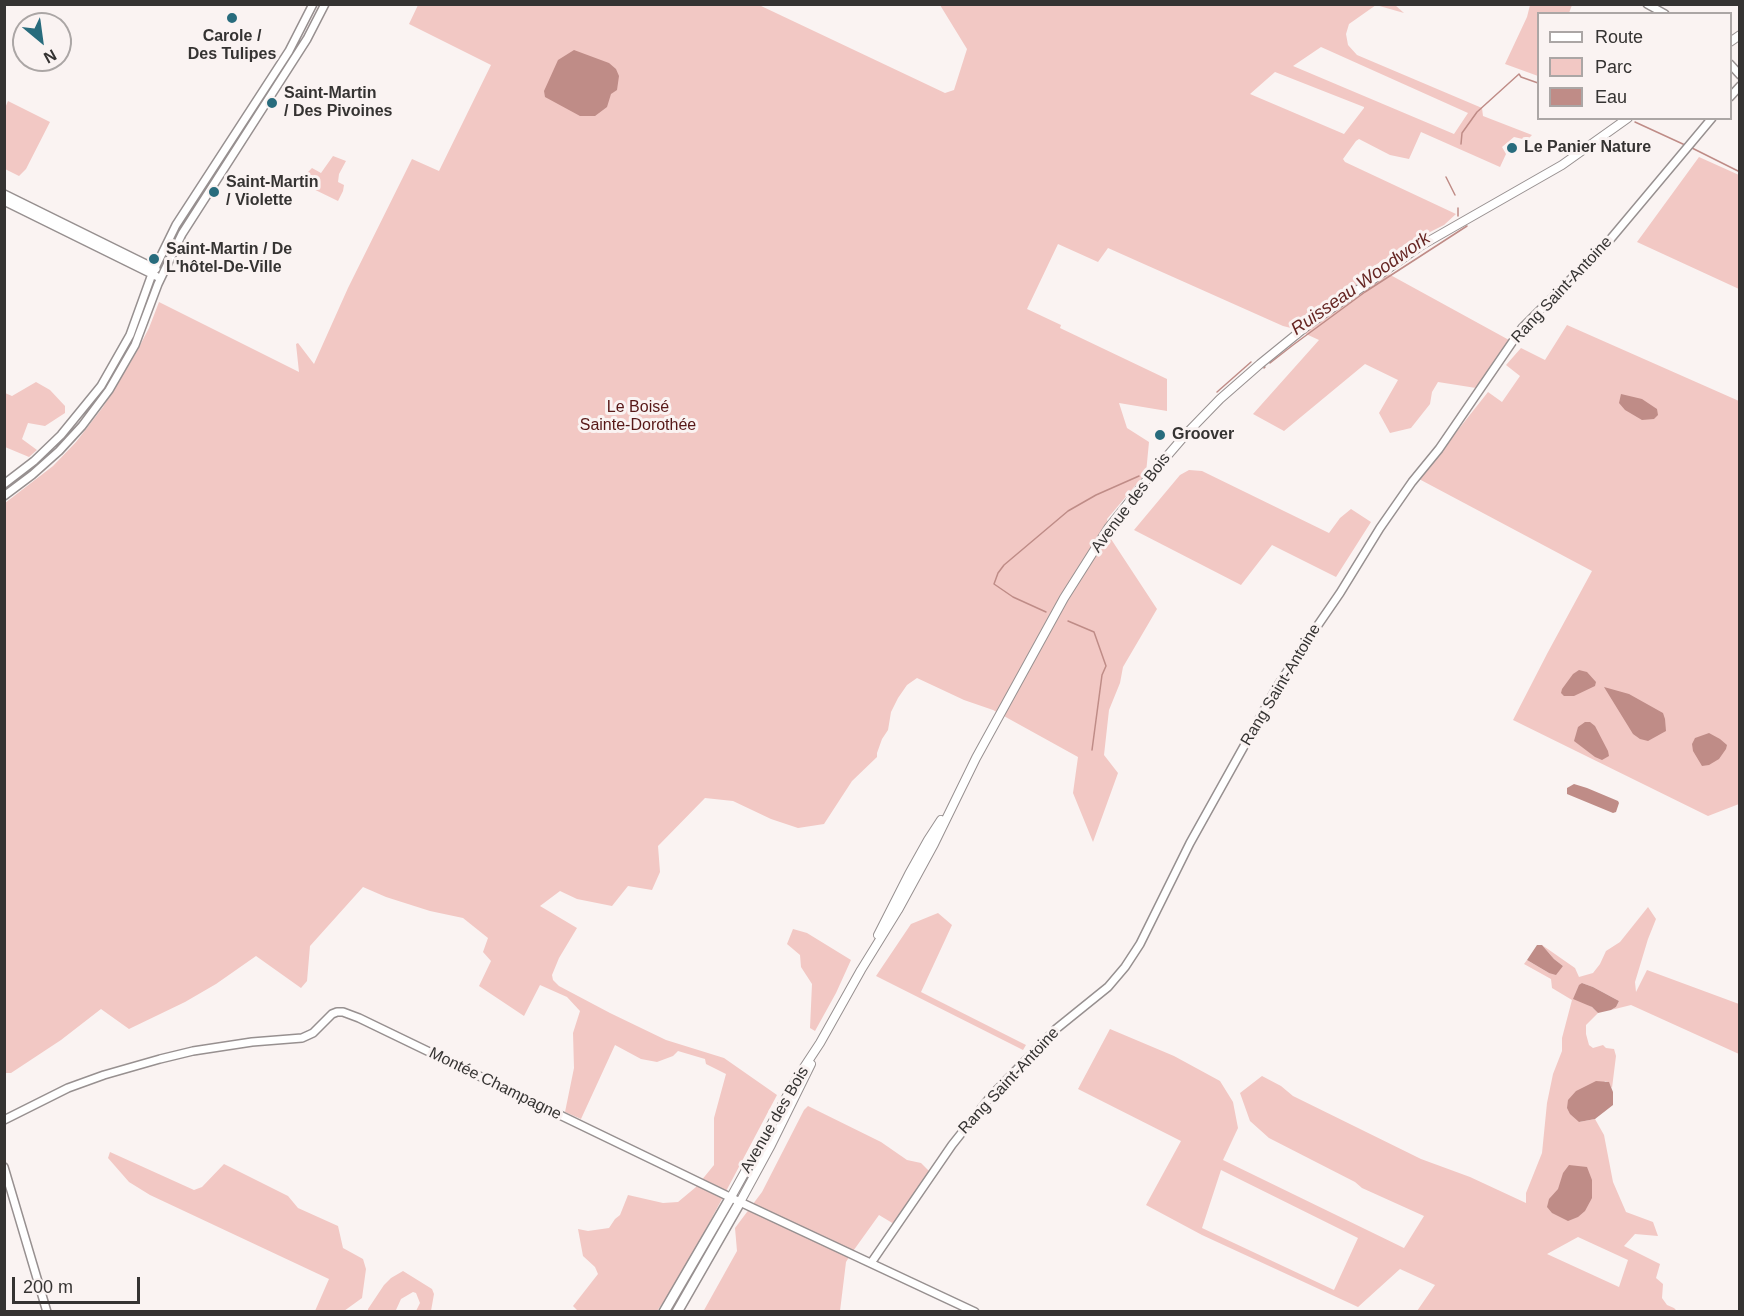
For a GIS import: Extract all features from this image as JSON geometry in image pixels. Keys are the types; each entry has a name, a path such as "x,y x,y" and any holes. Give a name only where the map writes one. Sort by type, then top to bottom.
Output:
{"highway":[{"path":"664,1311 736,1199"},
{"path":"677,1311 736,1199"}],"main road":[{"name":"Avenue des Bois","path":"736,1199 790,1108 820,1043 909,874 955,799 1064,598 1109,527 1134,495 1204,415 1248,373 1287,341 1403,257 1555,169 1625,120"}],"street":[{"path":"4,484 53,444 101,386 130,335 153,271 178,221 290,49 313,4"},
{"path":"4,495 32,475 59,451 102,401 135,345 162,276 193,216 307,39 325,4"},
{"path":"1647,4 1661,12"},
{"name":"Rang Saint-Antoine","path":"872,1263 952,1144 991,1096 1056,1029 1108,987 1125,968 1140,944 1190,843 1277,687 1340,594 1380,528 1412,482 1439,449 1522,328 1608,242 1710,120"},
{"path":"4,194 162,276"},
{"path":"4,201 153,271"},
{"name":"Montée Champagne","path":"4,1120 68,1088 105,1075 193,1051 252,1042 302,1038 314,1033 332,1014 344,1012 975,1311"},
{"path":"4,1167 47,1311"}],"green space":[{"name":"Le Boisé Sainte-Dorothée","path":"418,5 759,5 945,93 954,90 967,49 940,5 1376,5 1349,24 1346,34 1348,45 1357,55 1482,108 1483,116 1532,135 1527,140 1514,137 1502,147 1506,154 1500,167 1421,132 1409,159 1390,155 1359,139 1343,159 1345,162 1456,214 1444,225 1418,238 1374,266 1509,340 1476,388 1438,382 1432,392 1430,404 1411,428 1390,433 1379,413 1398,380 1365,364 1284,431 1253,414 1319,340 1108,248 1098,262 1058,244 1027,309 1061,325 1060,328 1167,379 1167,411 1119,403 1127,428 1149,442 1146,473 1107,519 1111,539 1157,609 1123,667 1120,683 1109,710 1104,755 1118,773 1093,842 1073,793 1078,757 993,710 964,700 917,678 907,685 898,698 891,712 888,730 882,739 877,757 852,781 824,824 798,828 771,819 733,801 705,798 658,846 660,872 652,890 628,886 612,906 577,899 560,891 540,906 577,928 559,958 552,975 553,980 559,986 666,1040 724,1058 777,1095 679,1280 657,1311 578,1311 573,1306 598,1274 595,1267 583,1256 578,1229 588,1231 609,1228 620,1215 628,1195 663,1203 678,1202 696,1187 714,1165 714,1118 726,1074 706,1064 705,1059 678,1051 673,1056 657,1062 641,1059 615,1045 581,1119 565,1112 574,1068 573,1033 580,1011 567,997 540,985 524,1016 479,986 491,961 483,952 488,938 463,918 430,911 363,887 310,946 307,981 301,988 256,956 185,1002 129,1029 101,1009 61,1040 11,1073 5,1073 5,503 53,466 76,442 103,407 136,353 159,302 299,372 296,344 298,343 314,364 348,288 412,159 439,171 491,65 409,24","holes":["1321,47 1468,113 1454,134 1293,66","1275,72 1364,107 1364,108 1344,134 1250,94"]},
{"path":"1376,5 1395,5 1404,13"},
{"path":"1530,5 1572,5 1569,12 1537,12 1537,76 1505,64 1527,17"},
{"path":"8,101 50,122 26,169 19,176 5,169 5,108"},
{"path":"333,156 346,161 339,174 338,182 344,185 338,201 301,183 312,168 321,173"},
{"path":"1699,157 1739,175 1739,289 1637,242"},
{"path":"1567,325 1739,401 1739,804 1708,816 1513,720 1592,571 1419,479 1488,392 1502,402 1520,376 1506,365 1521,348 1545,360"},
{"path":"36,382 50,390 65,406 65,413 45,426 28,423 22,439 37,450 29,457 5,447 5,393 12,396"},
{"path":"1189,470 1202,471 1329,533 1340,518 1351,509 1371,522 1336,577 1272,545 1241,585 1134,530 1180,475"},
{"path":"1648,907 1656,919 1635,982 1636,992 1647,970 1739,1004 1739,1054 1631,1005 1611,1010 1619,1001 1582,983 1585,1003 1598,1013 1586,1025 1589,1045 1593,1048 1603,1045 1614,1049 1616,1056 1612,1088 1605,1081 1579,1122 1595,1119 1604,1135 1613,1182 1626,1212 1653,1222 1658,1236 1635,1234 1624,1246 1660,1264 1656,1278 1663,1284 1662,1298 1667,1305 1677,1311 1417,1311 1435,1285 1400,1269 1358,1307 1202,1235 1146,1205 1181,1141 1078,1089 1110,1029 1174,1056 1220,1081 1233,1102 1238,1128 1223,1160 1404,1248 1424,1216 1362,1188 1355,1182 1269,1138 1250,1121 1240,1093 1262,1076 1281,1086 1293,1096 1421,1159 1470,1177 1526,1203 1526,1193 1542,1153 1547,1103 1553,1074 1562,1051 1562,1038 1572,1000 1552,988 1551,979 1524,964 1527,960 1549,973 1563,966 1542,945 1575,968 1579,977 1593,973 1606,951 1620,942","holes":["1221,1170 1358,1238 1334,1290 1202,1228","1578,1237 1628,1260 1619,1287 1547,1254"]},
{"path":"938,913 952,925 921,992 1026,1045 1023,1050 876,976 911,924"},
{"path":"793,929 807,933 851,960 815,1031 810,1028 812,984 801,967 800,955 787,944"},
{"path":"808,1106 881,1142 907,1160 921,1163 929,1171 894,1224 879,1215 851,1254 846,1262 840,1311 703,1312 737,1251 735,1228 762,1192"},
{"path":"110,1152 194,1190 202,1187 224,1164 288,1196 298,1208 338,1226 343,1248 363,1259 366,1269 362,1298 344,1311 315,1311 329,1279 150,1195 129,1182 108,1158"},
{"path":"403,1271 432,1289 434,1294 431,1311 416,1311 420,1303 416,1293 413,1292 401,1299 396,1310 398,1311 368,1311 384,1285"}],"water":[{"path":"574,50 609,63 616,69 619,76 617,90 611,94 607,107 595,116 580,116 545,97 544,91 558,60"},
{"path":"1621,394 1642,399 1657,409 1658,415 1654,419 1642,420 1625,410 1619,403"},
{"path":"1579,670 1587,672 1596,682 1595,686 1574,696 1564,696 1561,693 1562,689 1573,674"},
{"path":"1604,687 1629,694 1663,713 1666,731 1648,741 1640,739 1633,734"},
{"path":"1585,722 1590,722 1595,726 1608,751 1609,756 1602,760 1574,741 1578,727"},
{"path":"1709,733 1727,745 1719,759 1702,766 1693,751 1692,744 1695,738"},
{"path":"1574,784 1618,801 1616,812 1613,813 1567,794 1567,788"},
{"path":"1537,945 1542,945 1563,966 1556,975 1527,960"},
{"path":"1582,983 1619,1001 1616,1007 1598,1013 1592,1007 1573,999"},
{"path":"1596,1081 1609,1082 1613,1092 1613,1105 1595,1119 1579,1122 1567,1108 1568,1100 1576,1091"},
{"path":"1569,1165 1587,1167 1592,1180 1592,1198 1585,1211 1568,1221 1552,1213 1547,1207 1549,1199 1558,1189 1563,1173"}],"waterway":[{"name":"Ruisseau Woodwork","path":"1461,144 1462,133 1477,112 1519,74 1521,77 1537,83"},
{"name":"Ruisseau Woodwork","path":"1635,122 1685,145"},
{"name":"Ruisseau Woodwork","path":"1692,148 1740,172"},
{"name":"Ruisseau Woodwork","path":"1446,177 1455,195"},
{"name":"Ruisseau Woodwork","path":"1458,208 1458,216"},
{"name":"Ruisseau Woodwork","path":"1270,363 1365,292 1467,226"},
{"name":"Ruisseau Woodwork","path":"1217,392 1251,362"},
{"name":"Ruisseau Woodwork","path":"1046,612 1013,597 994,584 998,573 1004,565 1068,511 1096,495 1139,476"},
{"name":"Ruisseau Woodwork","path":"1068,621 1094,632 1106,666 1102,675 1092,750"}],"place":[{"name":"Carole / Des Tulipes","path":"232,18"},
{"name":"Saint-Martin / Des Pivoines","path":"272,103"},
{"name":"Le Panier Nature","path":"1512,148"},
{"name":"Saint-Martin / Violette","path":"214,192"},
{"name":"Saint-Martin / De L'hôtel-De-Ville","path":"154,259"},
{"name":"Groover","path":"1160,435"}]}
